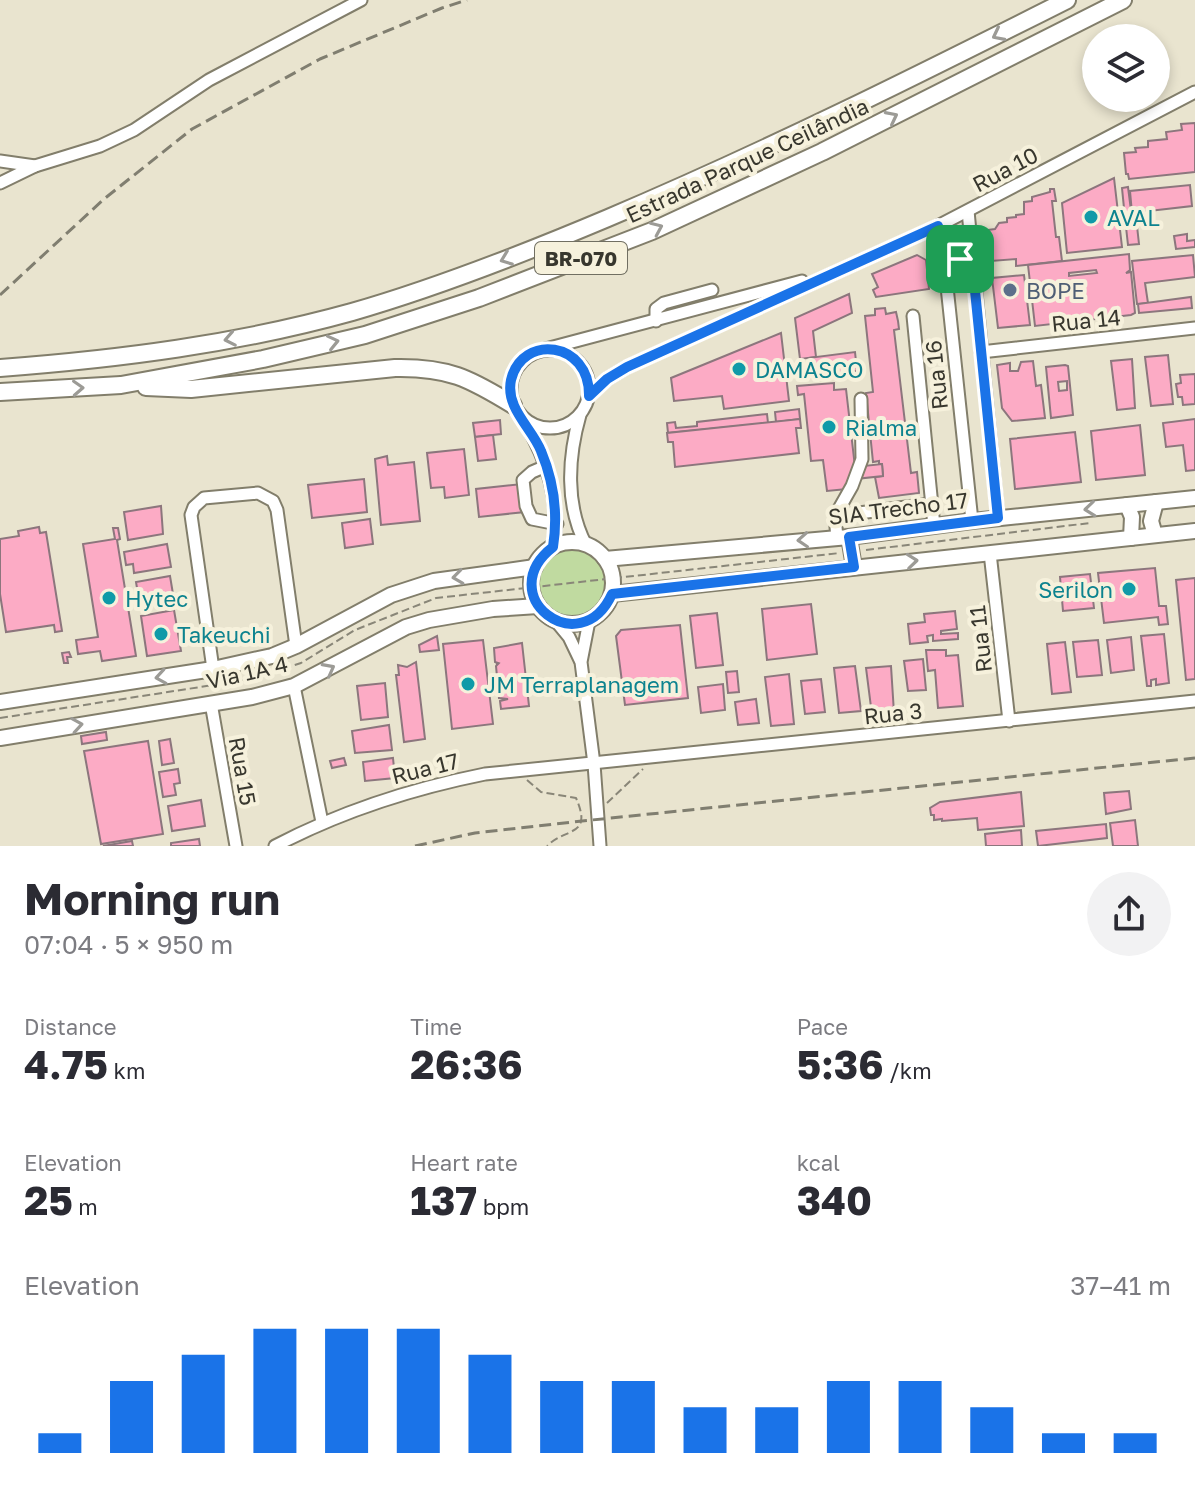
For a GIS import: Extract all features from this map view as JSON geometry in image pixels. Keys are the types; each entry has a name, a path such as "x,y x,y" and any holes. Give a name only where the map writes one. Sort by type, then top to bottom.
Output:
{"highway":[{"name":"Estrada Parque Ceilândia","path":"0,368 180,349 352,312 450,280 565,236 768,147 1067,0"},
{"name":"Estrada Parque Ceilândia","path":"0,392 121,385 263,359 365,335 479,298 652,231 794,165 1123,0"},
{"path":"121,385 191,389 395,368 426,368 451,372 476,383 517,411"}],"main road":[{"name":"SIA Trecho 17","path":"612,594 848,549 934,526 1195,498"},
{"path":"1155,535 1151,521 1156,502"},
{"path":"1127,505 1132,517 1131,538"},
{"name":"SIA Trecho 17","path":"605,559 848,549 990,553 1195,531"},
{"path":"564,543 586,545 605,559 613,577 612,594 599,614 589,621 578,624 555,620 538,606 531,586 535,567 553,547 564,543"},
{"name":"Via 1A 4","path":"0,702 213,669 272,656 380,600 419,585 535,567"},
{"name":"Via 1A 4","path":"0,738 252,697 294,686 418,623 493,609 538,606"}],"street":[{"path":"0,183 35,166 100,146 134,130 209,80 361,0"},
{"name":"Rua 10","path":"589,396 607,379 627,367 938,226 1195,92"},
{"path":"0,161 35,166"},
{"path":"968,211 998,518"},
{"name":"Rua 16","path":"938,226 972,521"},
{"path":"945,268 960,259 968,262 973,271"},
{"name":"Rua 10","path":"538,351 829,273"},
{"path":"656,321 656,309 664,303 712,290"},
{"path":"913,316 934,526"},
{"name":"Rua 14","path":"981,352 1195,328"},
{"path":"553,547 557,524 546,466 541,449 517,411 510,392 511,379 526,357 551,349 565,352 576,359 585,370 589,383 589,396 580,415 572,451 571,477 576,523 586,545"},
{"path":"848,549 835,516 862,459 861,399"},
{"path":"517,411 532,425 545,428 558,428 580,415"},
{"path":"546,466 523,480 526,506 532,519 557,524"},
{"path":"968,488 975,500 983,502 990,499 995,491"},
{"path":"213,669 191,515 194,507 204,498 258,493 273,501 277,510 296,646"},
{"path":"835,516 930,504"},
{"name":"Rua 11","path":"990,553 1009,721"},
{"path":"555,620 569,637 581,662"},
{"path":"589,621 581,662 594,764 600,846"},
{"path":"294,686 322,822"},
{"name":"Rua 3","path":"594,764 1195,701"},
{"name":"Rua 15","path":"211,703 236,846"},
{"name":"Rua 17","path":"275,846 322,822 396,794 461,779 594,764"}],"path":[{"path":"0,718 252,679 301,663 355,630 436,598 1101,521"},
{"path":"598,812 655,757"},
{"path":"516,771 541,792 576,798 582,811 582,821 575,832 547,846"}],"green space":[{"path":"580,548 602,563 608,583 606,597 598,608 587,616 566,618 548,608 540,597 538,576 548,558 559,550"}],"building":[{"path":"1195,123 1195,172 1129,179 1124,153 1148,147 1148,141 1167,139 1166,132 1182,130 1181,124"},
{"name":"AVAL","path":"1114,178 1122,247 1067,253 1062,203"},
{"path":"1190,185 1192,206 1132,213 1130,191"},
{"path":"1128,187 1132,218 1125,218 1122,188"},
{"path":"1054,189 1056,201 1052,201 1062,261 1016,266 1016,259 991,261 987,230 1007,222 1007,218 1024,214 1024,202 1050,192"},
{"path":"1136,217 1139,244 1128,245 1125,218"},
{"path":"1187,234 1187,241 1195,240 1195,247 1176,249 1174,236"},
{"path":"1129,254 1130,270 1126,273 1131,272 1135,313 1035,326 1028,265","holes":["1096,270 1097,273 1069,276 1069,273"]},
{"path":"917,255 926,260 929,289 876,297 873,290 878,287 872,274"},
{"path":"1193,255 1195,277 1145,283 1148,303 1137,304 1132,261"},
{"name":"BOPE","path":"1024,275 1030,325 998,328 992,278"},
{"path":"849,294 852,313 813,331 816,357 800,359 795,318"},
{"path":"1191,297 1192,308 1139,313 1138,304"},
{"path":"885,308 886,314 896,312 898,321 899,329 894,330 911,473 917,472 919,493 879,498 875,477 883,476 882,464 873,462 866,393 873,392 865,316 875,315 875,309"},
{"name":"DAMASCO","path":"781,333 789,401 724,409 722,396 674,401 671,378"},
{"path":"855,352 857,371 811,376 808,358"},
{"path":"1168,355 1173,404 1151,406 1145,357"},
{"path":"1132,359 1135,408 1117,410 1111,361"},
{"path":"1033,361 1036,386 1041,385 1045,418 1012,421 1002,408 997,365 1010,363 1010,371 1018,371 1021,362"},
{"path":"1068,366 1073,415 1051,418 1046,367","holes":["1067,381 1067,390 1059,391 1058,382"]},
{"path":"1195,374 1195,404 1183,405 1176,384 1181,383 1180,375"},
{"name":"Rialma","path":"834,383 834,390 846,389 855,467 882,464 883,476 856,479 857,488 827,491 823,460 811,461 804,394 798,395 797,386"},
{"path":"799,409 800,419 776,422 775,412"},
{"path":"767,414 768,423 668,433 667,423 675,422 676,428 697,426 697,422"},
{"path":"800,419 801,428 796,428 799,453 675,467 673,442 668,442 667,433"},
{"path":"1195,419 1195,470 1186,471 1183,445 1166,447 1163,423"},
{"path":"500,420 501,434 475,437 473,423"},
{"path":"1140,425 1145,475 1096,480 1091,431"},
{"path":"1075,432 1081,482 1015,489 1010,439"},
{"path":"493,435 496,459 478,461 475,437"},
{"path":"464,449 469,495 445,498 444,487 431,488 427,453"},
{"path":"387,456 388,465 414,462 420,521 381,525 375,459"},
{"path":"364,479 367,512 312,518 308,485"},
{"path":"522,484 525,512 479,517 476,489"},
{"path":"161,506 163,534 128,540 124,512"},
{"path":"370,519 373,544 345,548 342,523"},
{"path":"39,527 40,533 46,532 62,631 55,632 54,625 6,632 0,594 0,539 19,536 18,531"},
{"name":"Hytec","path":"113,528 118,528 120,539 117,540 136,656 102,661 100,651 78,654 76,640 98,637 83,544 115,539"},
{"path":"167,544 171,567 134,573 133,564 126,565 124,552"},
{"name":"Serilon","path":"1155,568 1159,606 1166,606 1168,624 1159,625 1158,617 1104,623 1098,573"},
{"path":"1090,574 1094,608 1063,611 1060,577"},
{"path":"170,576 174,600 140,606 136,582"},
{"path":"1195,578 1195,679 1186,680 1176,580"},
{"path":"811,604 817,654 767,660 762,609"},
{"name":"Takeuchi","path":"174,610 181,651 147,656 141,616"},
{"path":"955,611 957,629 941,631 941,634 958,633 958,639 933,641 933,635 927,636 928,642 910,644 908,624 925,622 924,614"},
{"path":"717,613 723,665 696,668 690,616"},
{"path":"680,625 688,698 625,705 616,636 621,630"},
{"path":"1164,634 1169,683 1156,685 1156,679 1151,680 1151,686 1147,686 1141,636"},
{"path":"437,636 439,650 420,652 419,645"},
{"path":"1131,637 1134,670 1111,673 1107,640"},
{"name":"JM Terraplanagem","path":"483,640 493,724 452,729 443,644"},
{"path":"1098,640 1102,675 1077,677 1073,642"},
{"path":"1065,642 1071,692 1052,694 1047,644"},
{"path":"522,643 529,706 501,709 500,701 508,699 499,698 498,663 495,662 494,648"},
{"path":"926,650 946,650 946,656 958,655 963,706 938,708 935,670 928,671"},
{"path":"69,652 71,657 67,657 68,663 64,663 62,653"},
{"path":"923,659 926,690 908,691 904,661"},
{"path":"416,662 425,739 404,742 396,675 399,675 398,665 407,667"},
{"path":"855,666 861,711 839,713 834,668"},
{"path":"891,666 894,713 872,715 866,668"},
{"path":"737,671 739,692 728,693 726,672"},
{"path":"789,674 794,724 771,726 765,677"},
{"path":"821,679 825,712 805,714 801,681"},
{"path":"385,683 388,717 361,720 357,686"},
{"path":"723,684 725,710 701,713 698,687"},
{"path":"756,699 759,723 738,725 735,702"},
{"path":"389,725 392,750 355,753 352,731"},
{"path":"106,732 107,740 82,744 81,736"},
{"path":"170,739 174,763 162,765 159,741"},
{"path":"148,741 163,834 101,844 84,751"},
{"path":"344,758 346,765 332,768 330,761"},
{"path":"393,758 395,778 365,781 363,762"},
{"path":"178,769 180,783 174,784 176,795 163,797 159,772"},
{"path":"1129,791 1131,809 1106,814 1104,793"},
{"path":"1021,792 1024,826 978,830 977,818 942,821 934,820 934,815 931,815 930,808 940,802"},
{"path":"201,800 205,826 172,831 168,806"},
{"path":"1135,820 1138,846 1113,846 1110,823"},
{"path":"1106,824 1107,838 1038,846 1036,831"},
{"path":"1021,830 1022,846 986,846 985,834"},
{"path":"199,839 200,846 171,846 171,843"},
{"path":"132,841 133,846 103,846"}],"railway":[{"path":"0,295 104,199 192,129 320,59 467,0"},
{"path":"415,846 475,833 1195,758"}],"place":[{"name":"AVAL","path":"1091,217"},
{"name":"BOPE","path":"1010,290"},
{"name":"DAMASCO","path":"739,369"},
{"name":"Rialma","path":"829,427"},
{"name":"Serilon","path":"1129,589"},
{"name":"Hytec","path":"109,598"},
{"name":"Takeuchi","path":"161,634"},
{"name":"JM Terraplanagem","path":"468,684"}],"route":[{"path":"938,226 945,268 960,259 968,262 973,271 998,518 849,537 854,567 612,594 599,614 578,624 555,620 538,606 531,586 532,576 542,556 553,547 557,524 541,449 513,405 510,392 511,379 526,357 551,349 565,352 585,370 589,396 607,379 670,346 761,308 829,273 938,226"}]}
